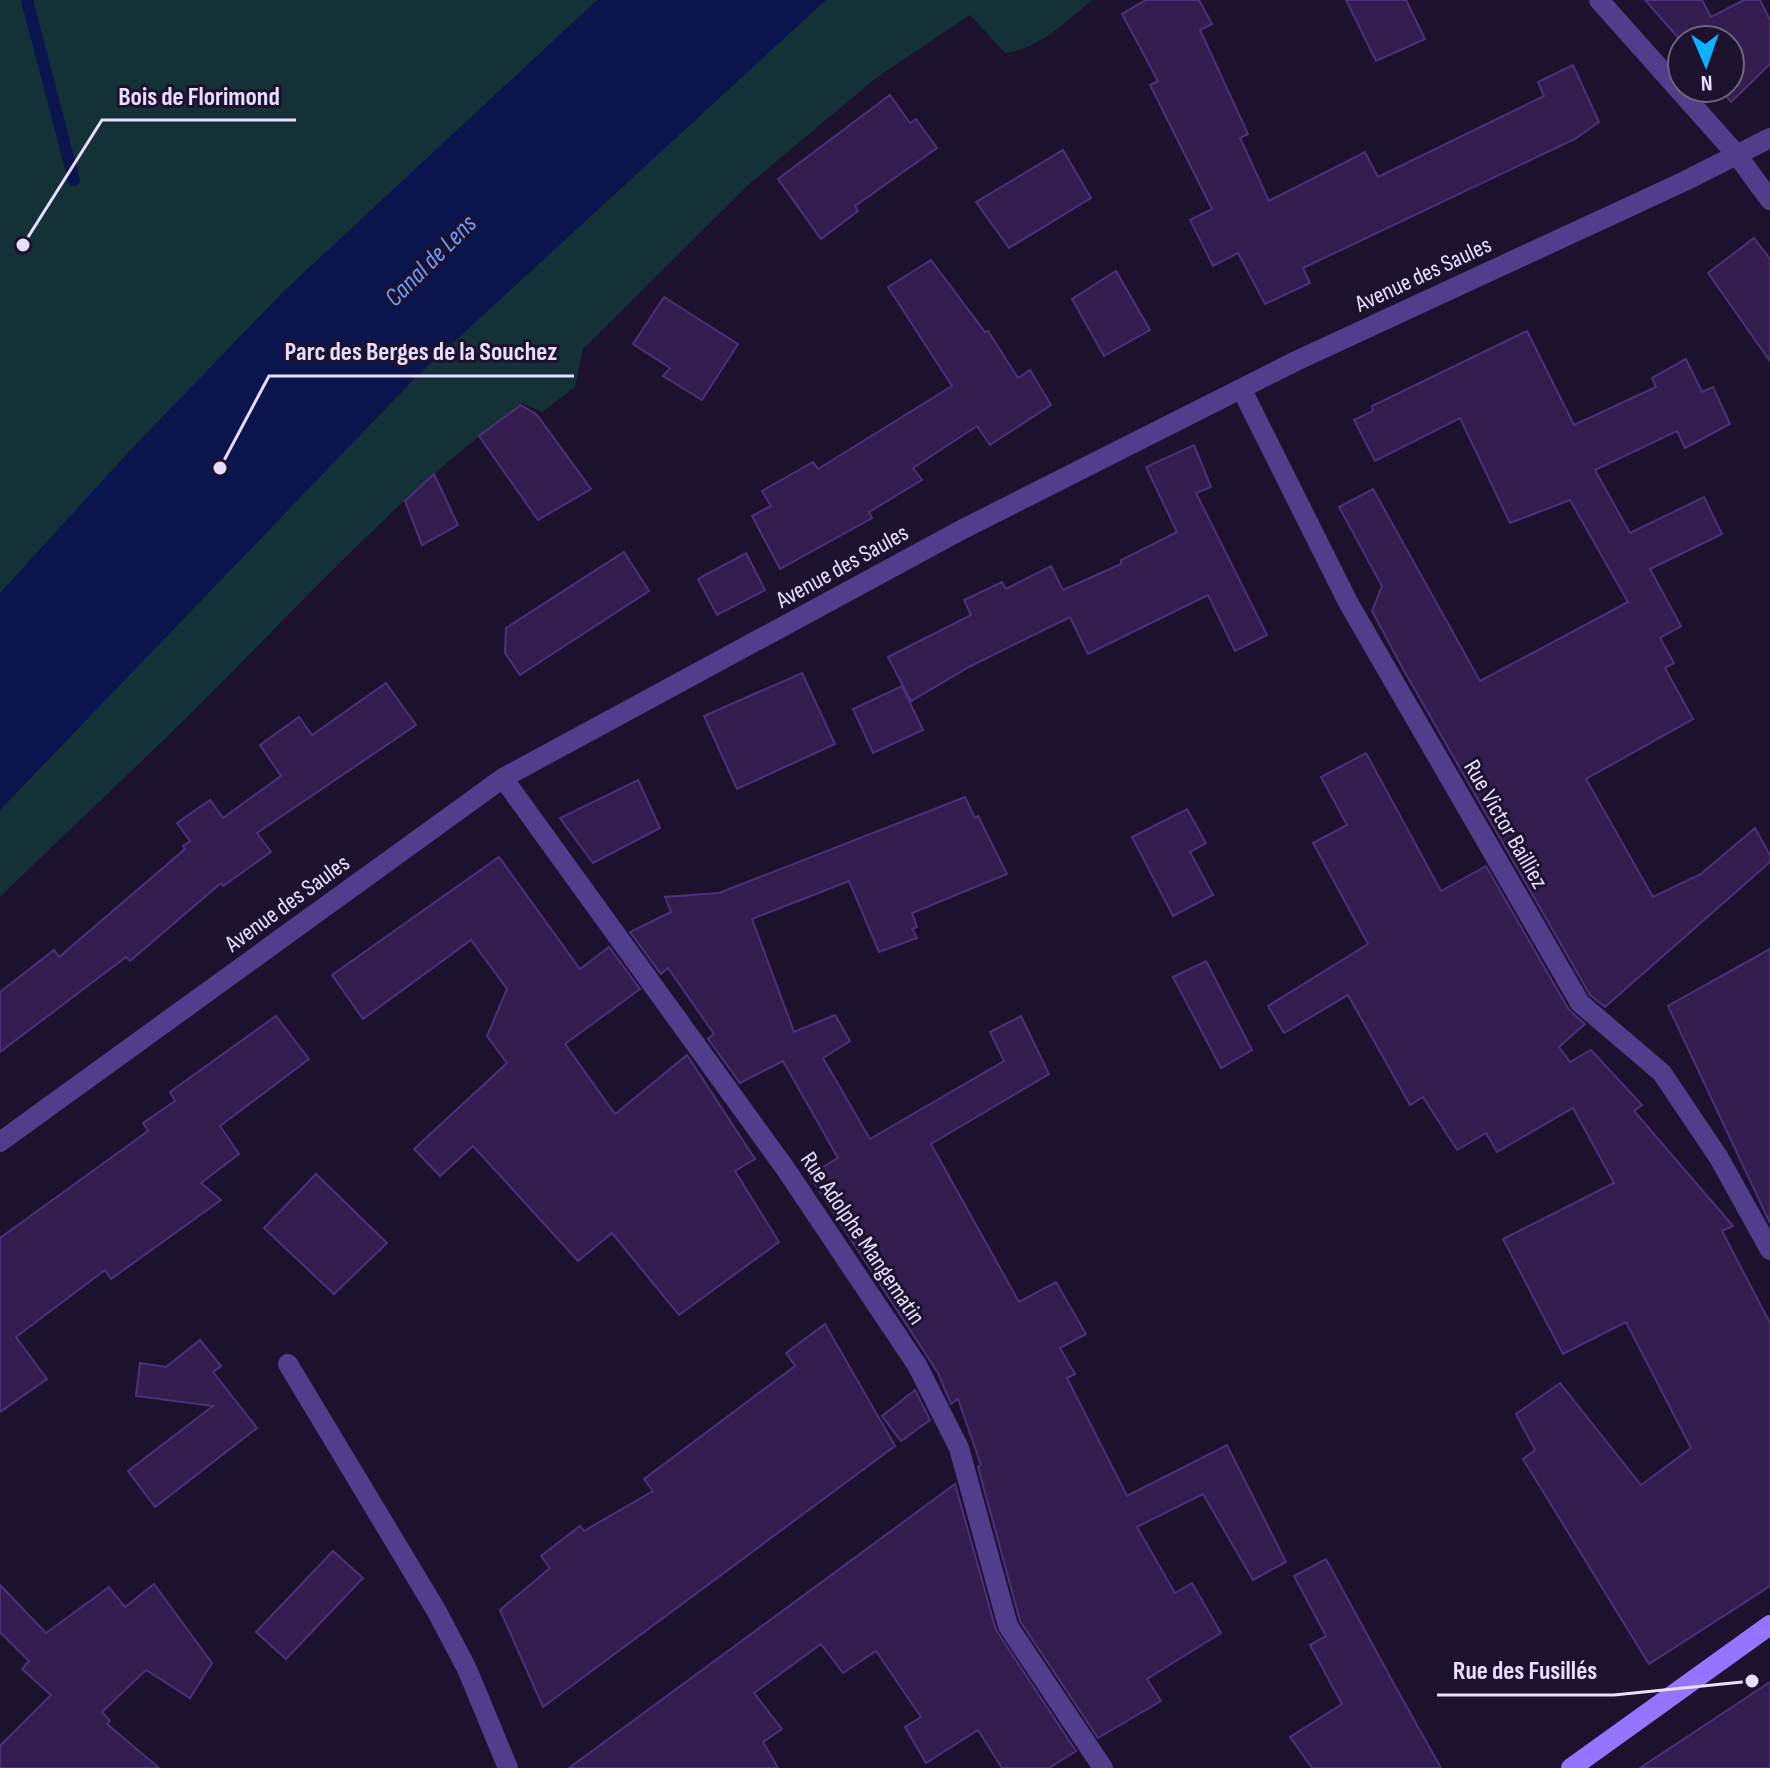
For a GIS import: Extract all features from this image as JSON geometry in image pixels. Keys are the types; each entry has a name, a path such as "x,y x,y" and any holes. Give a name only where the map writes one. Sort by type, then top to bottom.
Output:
{"main road":[{"path":"1571,1768 1770,1625"}],"street":[{"path":"1599,0 1737,155 1770,200"},
{"name":"Avenue des Saules","path":"0,1142 503,778 963,529 1296,361 1770,138"},
{"name":"Rue Victor Bailliez","path":"1242,390 1349,604 1580,1003 1662,1073 1719,1158 1770,1250"},
{"name":"Rue Adolphe Mangematin","path":"503,778 785,1168 917,1365 959,1448 1008,1626 1103,1768"},
{"path":"288,1364 436,1610 467,1669 508,1768"}],"green space":[{"path":"0,0 1092,0 1041,40 1005,53 970,15 876,78 748,185 583,349 575,387 542,412 522,403 443,466 369,534 172,732 0,897"}],"water":[{"name":"Canal de Lens","path":"597,0 826,0 417,376 0,810 0,593 136,444 285,290"}],"building":[{"path":"1146,0 1199,0 1212,24 1200,30 1248,134 1240,138 1269,201 1365,152 1378,177 1544,96 1538,82 1573,65 1599,122 1575,139 1303,268 1310,283 1265,304 1238,253 1213,266 1190,220 1212,209 1150,85 1158,81 1122,14"},
{"path":"1346,0 1406,0 1425,39 1376,61"},
{"path":"1645,0 1702,0 1711,17 1744,0 1760,0 1770,20 1770,64 1746,87 1746,24 1666,24"},
{"path":"890,95 910,123 916,119 937,148 855,206 858,211 821,239 778,179"},
{"path":"1063,150 1091,198 1009,248 976,202"},
{"path":"1754,238 1770,259 1770,361 1708,273"},
{"path":"931,260 985,332 988,331 1018,378 1030,370 1051,405 990,445 977,426 913,468 922,480 869,512 872,518 780,569 752,516 771,506 762,491 813,462 818,469 952,386 888,287"},
{"path":"1116,271 1150,330 1104,356 1072,299"},
{"path":"664,297 738,344 702,400 663,376 670,368 633,344"},
{"path":"1527,331 1574,425 1656,387 1652,378 1686,359 1702,392 1713,387 1730,424 1685,448 1677,431 1595,470 1630,533 1704,497 1722,534 1650,569 1681,626 1660,638 1674,663 1665,668 1693,719 1586,779 1653,897 1701,874 1755,828 1770,855 1770,862 1605,1007 1590,995 1372,611 1382,586 1339,507 1373,489 1480,681 1628,602 1570,500 1510,523 1460,418 1375,461 1354,420 1373,411 1372,406"},
{"path":"521,405 537,415 591,489 538,520 479,436"},
{"path":"1194,445 1211,487 1196,493 1267,635 1235,651 1208,595 1088,654 1070,617 969,667 911,701 888,657 971,615 964,600 1002,582 1006,589 1051,566 1063,590 1121,564 1121,560 1177,532 1146,467"},
{"path":"434,474 458,525 422,545 405,501"},
{"path":"624,552 649,591 520,675 505,653 506,628"},
{"path":"746,553 765,590 717,615 698,579"},
{"path":"802,673 835,744 737,789 704,716"},
{"path":"386,683 416,725 257,833 271,852 223,886 221,883 130,961 126,957 0,1052 0,992 54,950 59,957 185,849 183,846 190,841 177,823 210,800 223,818 281,776 260,745 299,717 312,735"},
{"path":"902,686 923,730 873,753 853,709"},
{"path":"1366,753 1441,891 1486,866 1569,1010 1585,1024 1559,1047 1570,1062 1591,1050 1642,1105 1634,1111 1733,1226 1722,1231 1770,1323 1770,1586 1649,1664 1523,1459 1535,1450 1516,1414 1560,1383 1641,1485 1691,1448 1626,1322 1563,1354 1503,1239 1614,1183 1573,1108 1497,1152 1486,1133 1457,1150 1423,1097 1410,1105 1348,995 1284,1033 1268,1006 1368,944 1313,843 1347,825 1321,777"},
{"path":"638,780 660,828 593,863 560,818"},
{"path":"965,797 1007,874 912,913 917,927 912,929 917,938 879,952 849,881 752,919 794,1032 835,1015 850,1041 823,1058 870,1139 1004,1061 990,1032 1021,1016 1049,1074 931,1144 1019,1302 1056,1282 1086,1334 1060,1348 1075,1374 1067,1378 1127,1496 1227,1445 1286,1562 1253,1580 1203,1494 1137,1527 1175,1593 1192,1583 1221,1633 1147,1679 1161,1701 1098,1738 1020,1621 978,1467 981,1465 958,1399 951,1404 938,1373 809,1175 838,1158 783,1061 740,1083 708,1039 714,1034 668,968 661,974 630,932 671,912 665,897 719,893"},
{"path":"1187,809 1206,843 1190,852 1213,895 1173,916 1132,837"},
{"path":"499,857 580,969 609,947 640,989 565,1044 615,1114 687,1055 755,1159 735,1171 779,1242 679,1315 612,1233 578,1261 473,1146 440,1176 414,1149 507,1063 487,1036 507,989 471,940 363,1019 332,975"},
{"path":"1770,949 1770,1223 1668,1006"},
{"path":"1206,961 1252,1050 1221,1068 1173,977"},
{"path":"276,1016 309,1059 220,1126 239,1154 201,1183 221,1200 111,1279 105,1270 16,1337 47,1379 0,1412 0,1238 148,1131 143,1123 175,1101 170,1092"},
{"path":"316,1174 387,1243 334,1294 264,1228"},
{"path":"825,1324 895,1446 543,1707 500,1610 550,1568 541,1556 580,1526 584,1531 653,1491 644,1479 795,1366 786,1353"},
{"path":"200,1340 221,1366 213,1372 257,1428 155,1507 128,1471 213,1406 136,1396 140,1363 166,1367"},
{"path":"915,1390 930,1420 901,1441 882,1416"},
{"path":"955,1484 996,1630 1076,1751 1049,1768 1002,1768 978,1730 926,1763 905,1727 921,1717 876,1651 843,1673 821,1644 754,1693 782,1729 763,1742 778,1768 569,1768"},
{"path":"333,1551 363,1578 286,1659 256,1632"},
{"path":"1326,1559 1441,1768 1312,1768 1290,1737 1342,1704 1310,1645 1326,1636 1294,1576"},
{"path":"154,1584 212,1663 190,1698 146,1670 102,1712 110,1721 107,1724 159,1768 0,1768 0,1746 51,1695 22,1669 29,1661 0,1632 0,1585 46,1633 109,1587 125,1607"},
{"path":"1770,1682 1770,1768 1640,1768 1711,1721"}],"waterway":[{"path":"27,0 74,180"}],"place":[{"name":"Bois de Florimond","path":"23,245"},
{"name":"Parc des Berges de la Souchez","path":"220,468"},
{"name":"Rue des Fusillés","path":"1752,1681"}]}
